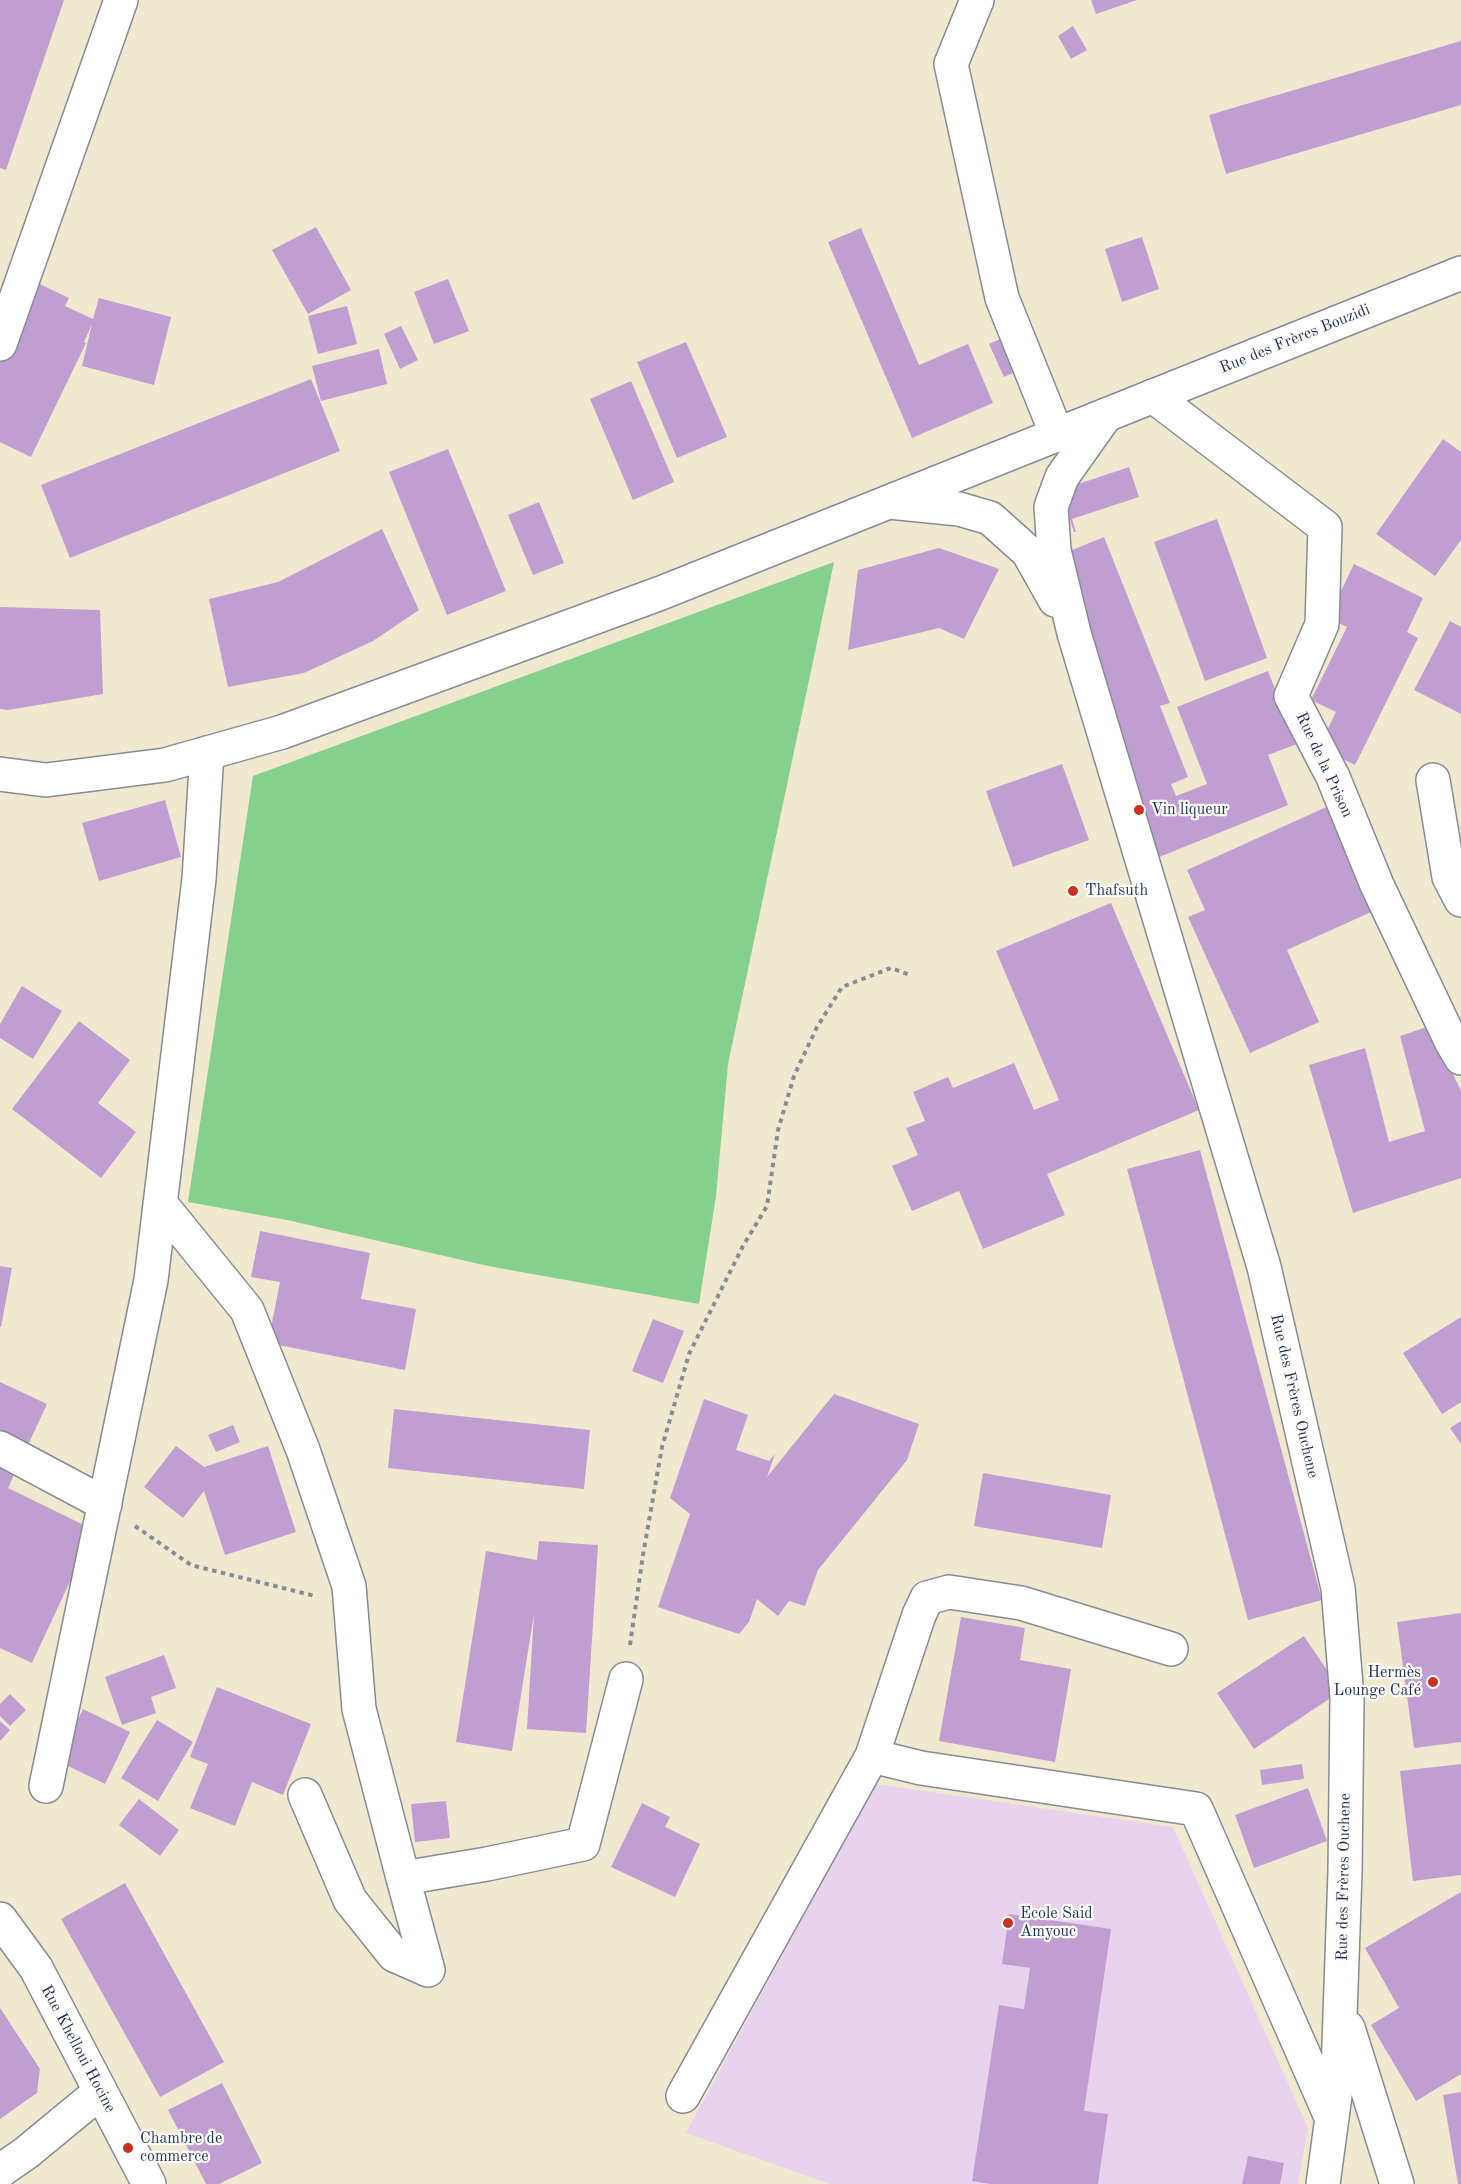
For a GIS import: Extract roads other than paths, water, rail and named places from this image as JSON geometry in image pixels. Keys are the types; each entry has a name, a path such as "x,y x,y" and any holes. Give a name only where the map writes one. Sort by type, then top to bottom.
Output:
{"street":[{"path":"0,344 121,0"},
{"path":"977,0 951,64 1002,298 1057,435"},
{"name":"Rue des Frères Bouzidi","path":"0,774 46,780 165,765 282,732 661,593 1461,273"},
{"name":"Rue des Frères Ouchene","path":"1130,406 1062,477 1051,507 1054,550 1074,633 1264,1266 1338,1588 1347,1698 1345,1872 1338,2073 1323,2184"},
{"name":"Rue de la Prison","path":"1130,406 1325,528 1322,624 1291,696 1333,777 1377,885 1452,1044 1461,1058"},
{"name":"Rue des Frères Ouchene","path":"889,502 959,509 990,518 1028,552 1074,633"},
{"path":"46,1786 151,1280 199,879 207,753"},
{"path":"1433,780 1449,877 1461,900"},
{"path":"160,1203 247,1310 303,1450 348,1586 359,1709 428,1970 394,1955 350,1900 305,1795"},
{"path":"0,1448 105,1504"},
{"path":"683,2096 873,1756 919,1615 927,1598 950,1592 1021,1603 1171,1648"},
{"path":"403,1878 487,1864 583,1844 626,1679"},
{"path":"873,1756 921,1768 1196,1809 1332,2119"},
{"name":"Rue Khelloui Hocine","path":"0,1919 36,1968 149,2184"},
{"path":"1340,2003 1397,2184"},
{"path":"0,2171 26,2153 100,2092"}],"place":[{"name":"Vin liqueur","path":"1139,810"},
{"name":"Thafsuth","path":"1073,891"},
{"name":"Hermès Lounge Café","path":"1433,1682"},
{"name":"Ecole Said Amyouc","path":"1008,1923"},
{"name":"Chambre de commerce","path":"128,2148"}]}
